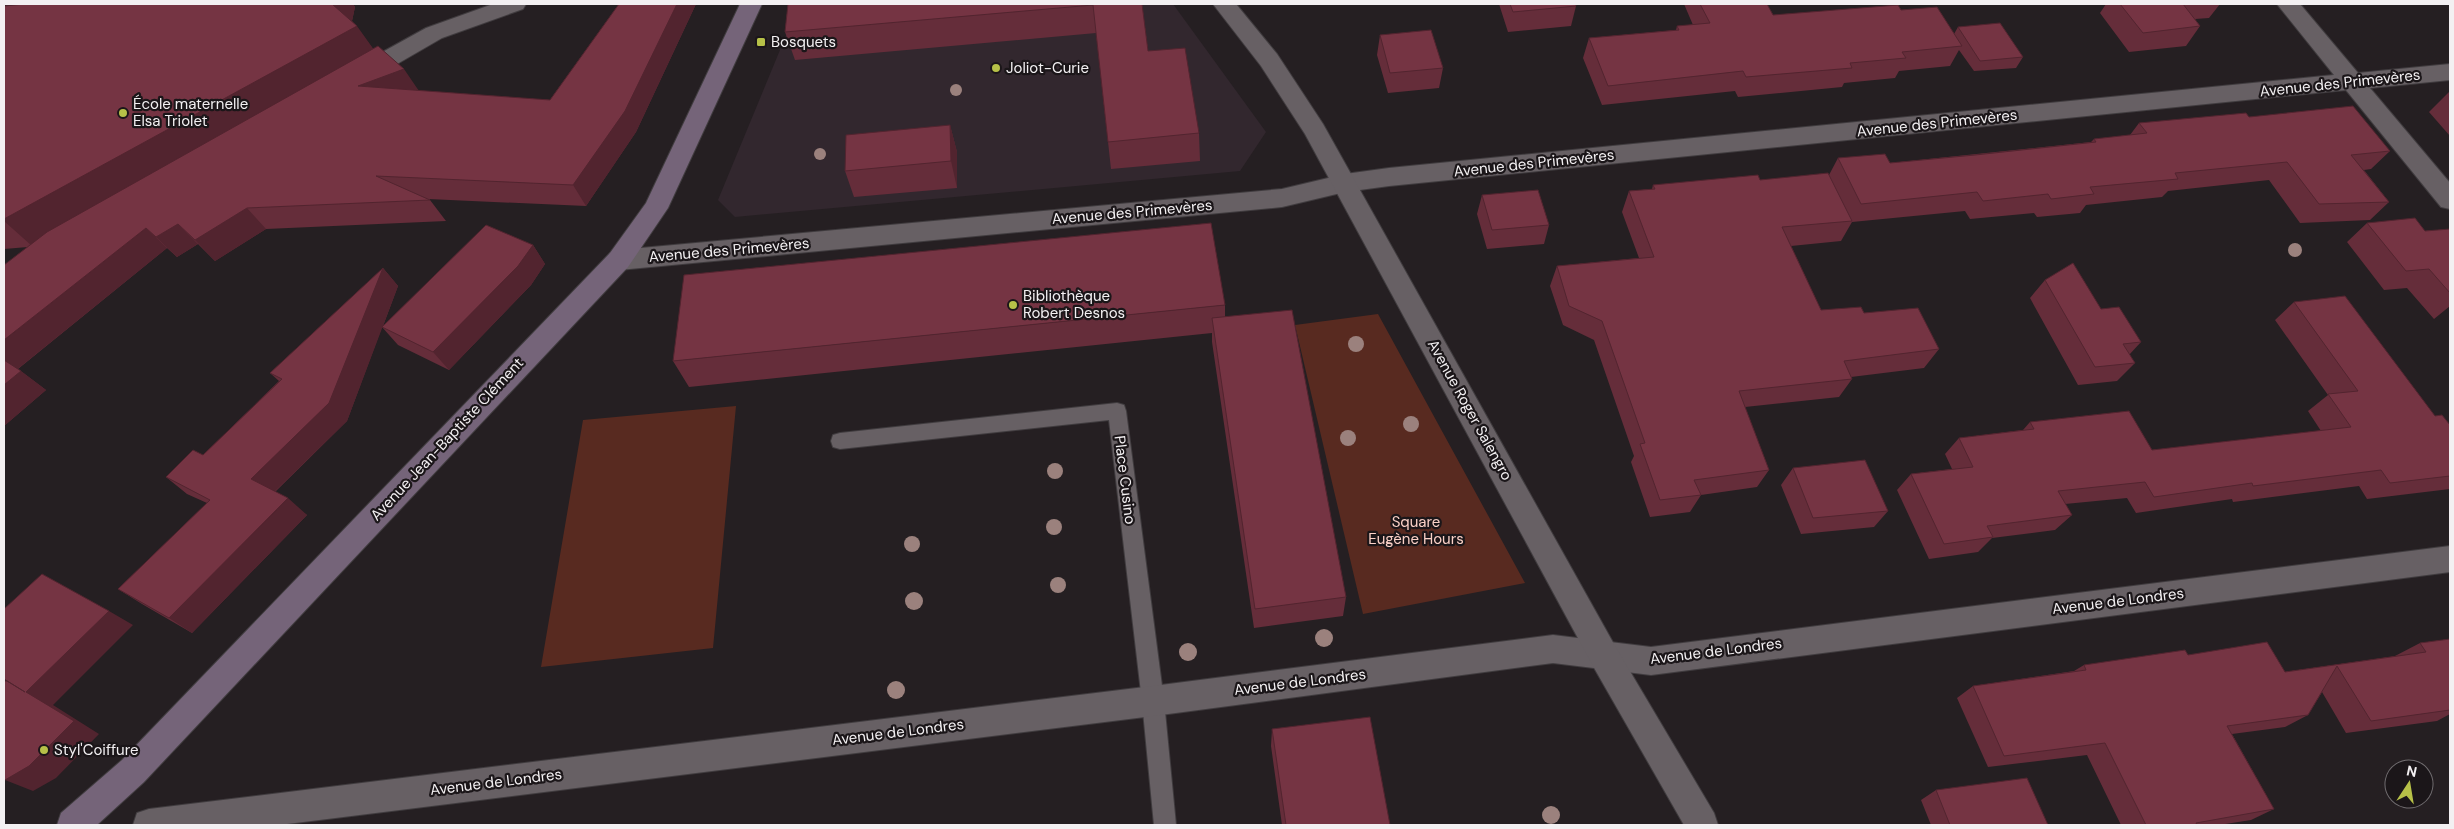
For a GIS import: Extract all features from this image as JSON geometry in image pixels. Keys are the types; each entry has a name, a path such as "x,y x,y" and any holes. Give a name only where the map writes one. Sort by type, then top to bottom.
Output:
{"main road":[{"name":"Avenue Jean-Baptiste Clément","path":"73,825 132,771 619,260 656,208 751,4"}],"street":[{"path":"342,85 434,32 515,4"},
{"name":"Avenue Roger Salengro","path":"1224,4 1269,60 1315,130 1604,656 1702,825"},
{"path":"2288,4 2450,200"},
{"name":"Avenue des Primevères","path":"619,260 1282,198 1346,184 2450,72"},
{"name":"Avenue de Londres","path":"149,825 1153,701 1552,649 1651,661 2450,559"}],"lane":[{"name":"Place Cusino","path":"840,441 1117,411 1153,701 1165,825"}],"shaded area":[{"name":"Joliot-Curie","path":"799,4 1173,4 1266,132 1240,171 735,217 718,200"}],"green space":[{"name":"Square Eugène Hours","path":"1378,314 1525,583 1363,614 1295,325"},
{"path":"736,406 713,648 541,667 583,420"}],"building":[{"name":"École maternelle Elsa Triolet","path":"26,4 332,4 357,26 4,219 4,6"},
{"path":"619,4 677,4 625,111 573,185 376,176 430,200 247,208 195,240 178,224 156,237 146,228 4,340 4,265 47,232 378,46 404,69 358,86 550,100"},
{"path":"788,4 1142,4 1148,51 1185,48 1199,133 1108,142 1093,5 785,32"},
{"path":"1510,4 1575,4 1576,6 1513,12"},
{"path":"1700,4 1767,4 1773,15 1898,5 1901,10 1937,7 1962,46 1902,52 1906,58 1850,63 1852,68 1746,77 1743,71 1608,86 1589,38 1679,30 1677,26 1710,23"},
{"path":"2120,4 2183,4 2200,26 2143,33"},
{"path":"2000,23 2023,57 1980,61 1958,27"},
{"path":"1431,30 1443,68 1390,73 1380,35"},
{"path":"2353,106 2390,151 2351,155 2389,202 2319,204 2287,162 2175,173 2178,179 2090,187 2094,194 2051,199 2048,194 1983,201 1977,192 1861,204 1838,158 1885,154 1890,163 1975,155 2096,142 2094,139 2147,133 2139,123 2246,113 2249,117"},
{"path":"950,125 951,161 845,171 846,135"},
{"path":"1828,173 1852,221 1782,227 1821,310 1861,307 1864,313 1918,308 1939,349 1844,361 1852,379 1739,391 1769,470 1694,480 1701,495 1660,500 1640,444 1645,443 1602,321 1569,306 1557,266 1654,257 1629,191 1655,189 1653,185 1758,175 1760,180"},
{"path":"1538,190 1549,225 1492,230 1482,195"},
{"path":"2415,218 2425,231 2450,229 2450,293 2429,269 2406,271 2367,223"},
{"path":"1211,223 1225,305 673,361 684,275"},
{"path":"486,225 533,245 518,266 433,352 382,327"},
{"path":"2073,263 2101,309 2119,307 2141,342 2123,344 2135,363 2095,367 2045,280"},
{"path":"383,268 329,403 251,479 288,498 169,618 118,589 210,500 166,477 193,450 203,455 282,379 270,373"},
{"path":"2345,296 2435,416 2442,415 2450,425 2450,476 2390,483 2381,470 2253,486 2252,483 2154,497 2145,482 2058,491 2072,515 1987,526 1993,537 1944,544 1911,474 1973,467 1959,438 2034,429 2030,422 2129,411 2152,450 2351,427 2328,394 2358,391 2294,302"},
{"path":"1292,310 1346,597 1255,609 1212,318"},
{"path":"4,360 21,371 4,385"},
{"path":"1865,460 1888,511 1813,518 1793,468"},
{"path":"42,574 109,611 26,692 74,721 29,766 5,780 4,681 25,692 4,679 4,609"},
{"path":"2450,639 2450,710 2371,721 2337,666 2308,715 2227,726 2274,809 2196,823 2197,825 2146,825 2105,743 2004,756 1973,686 2086,670 2084,665 2185,650 2188,655 2267,642 2285,672 2426,652 2420,643"},
{"path":"1370,717 1390,825 1286,825 1272,729"},
{"path":"2027,778 2048,825 1950,825 1936,790"}],"place":[{"name":"Bosquets","path":"761,42"},
{"name":"Joliot-Curie","path":"996,68"},
{"name":"École maternelle Elsa Triolet","path":"123,113"},
{"name":"Bibliothèque Robert Desnos","path":"1013,305"},
{"name":"Styl'Coiffure","path":"44,750"}]}
